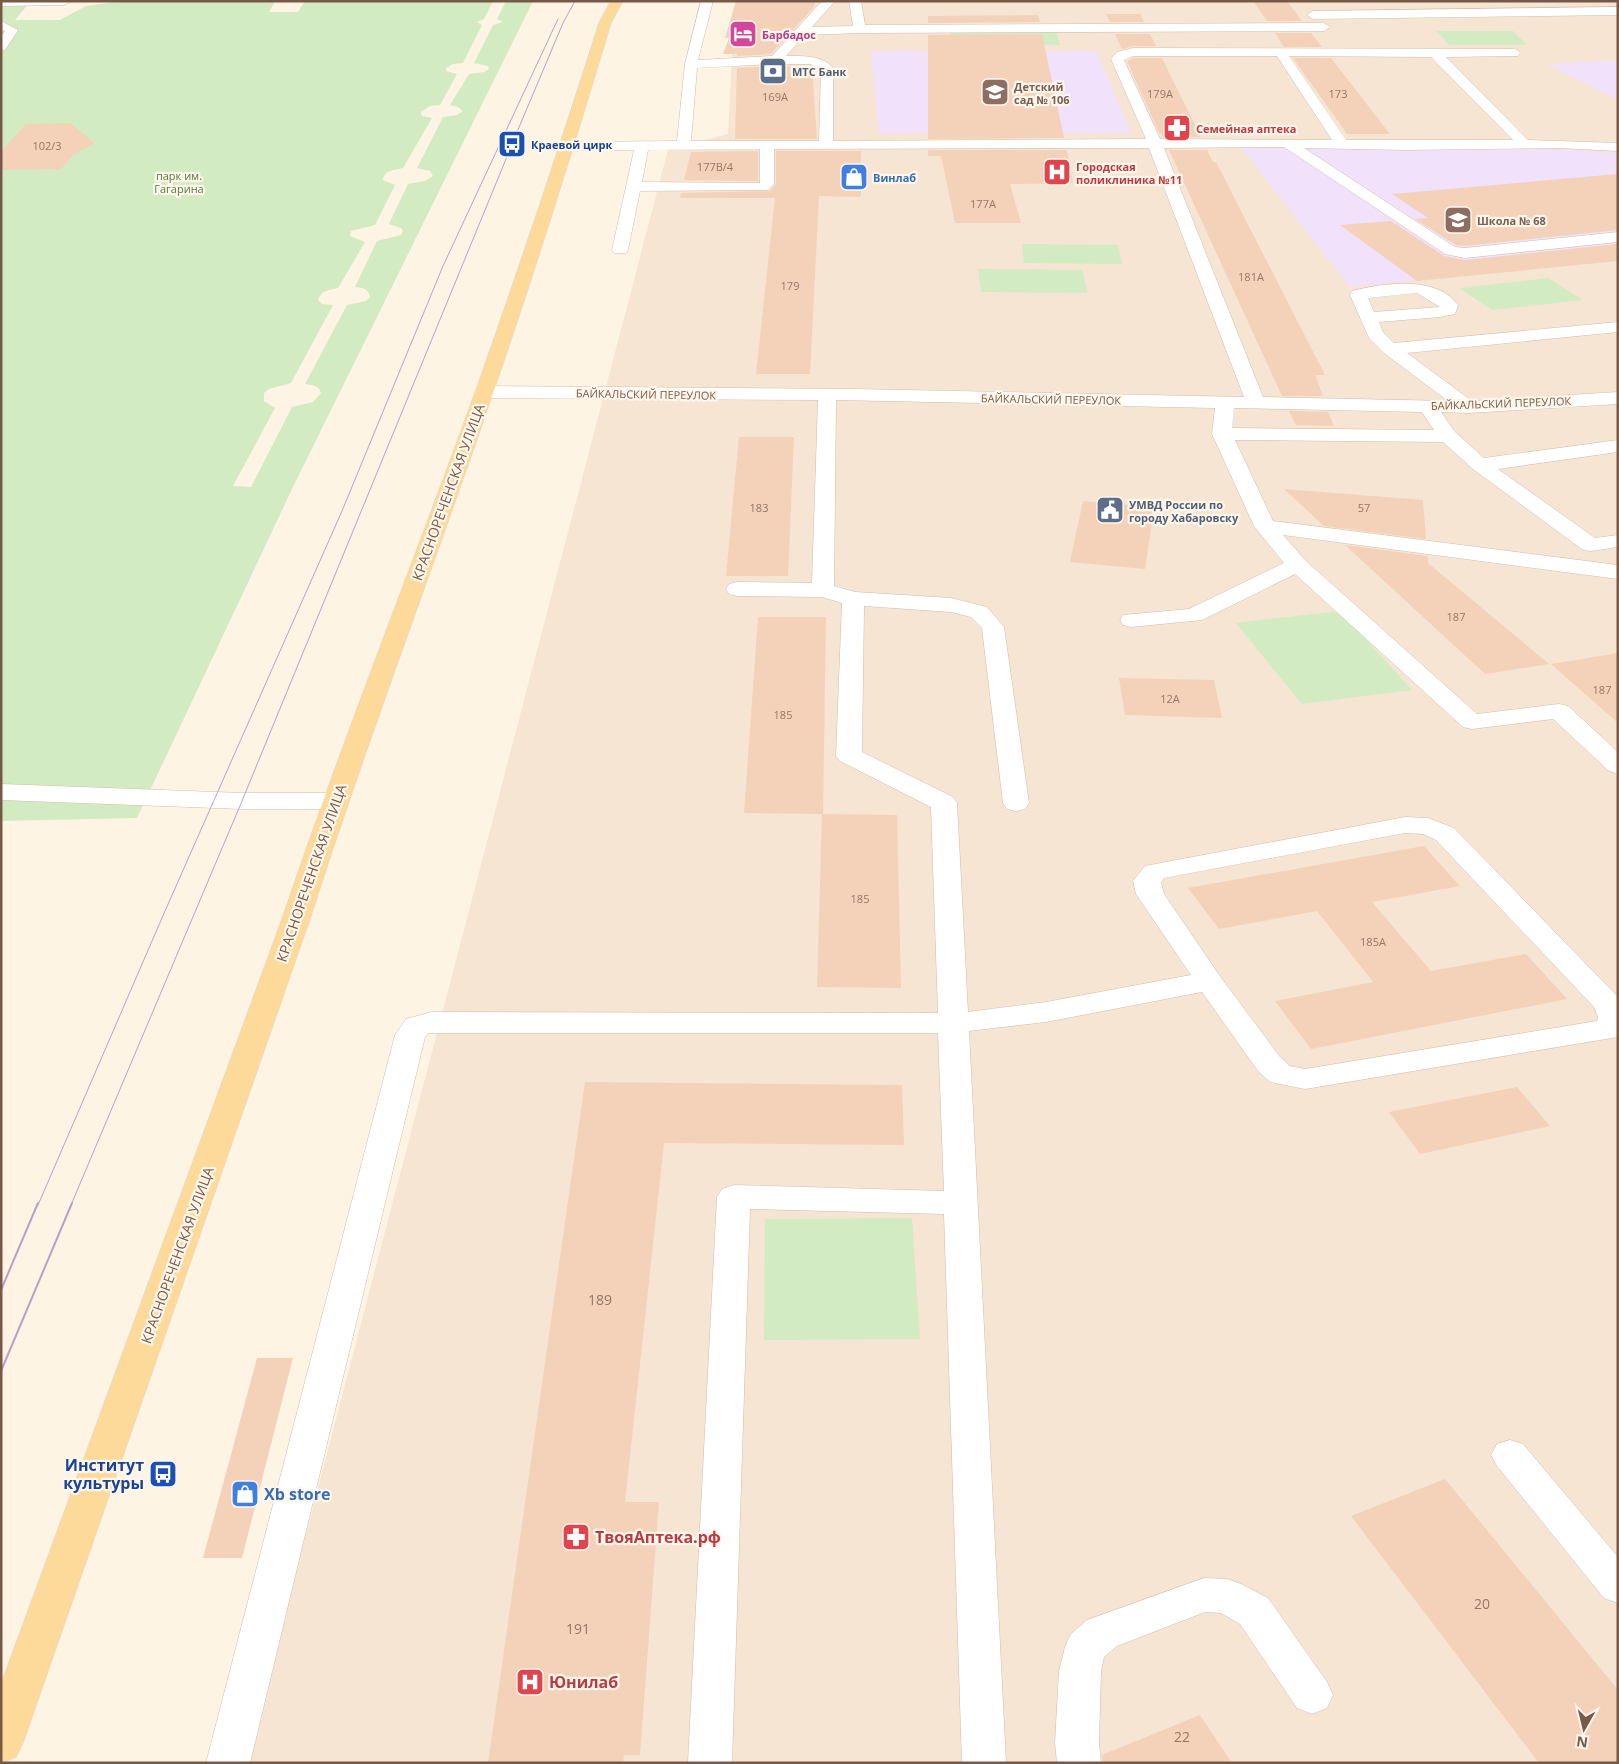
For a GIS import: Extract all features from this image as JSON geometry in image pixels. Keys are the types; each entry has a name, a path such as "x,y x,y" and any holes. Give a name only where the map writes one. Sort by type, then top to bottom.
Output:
{"main road":[{"name":"КРАСНОРЕЧЕНСКАЯ УЛИЦА","path":"1,1743 296,919 335,801 484,392 546,213 605,23 617,1"}],"street":[{"path":"684,145 691,64 707,1"},
{"path":"776,60 830,1"},
{"path":"856,1 860,29"},
{"path":"1,4 14,2 64,2"},
{"path":"1313,15 1618,12"},
{"path":"1,25 12,30 1,47"},
{"path":"804,31 860,29 1324,27"},
{"path":"1255,402 1155,144 1117,59 1120,54 1133,52 1514,53"},
{"path":"1281,53 1342,145"},
{"path":"1435,53 1524,144"},
{"path":"691,64 776,60 809,61 824,64 827,68 826,144"},
{"path":"566,146 1287,143 1342,145 1524,144 1618,147"},
{"path":"1287,143 1451,252 1465,253 1618,237"},
{"path":"634,186 763,187 767,184 767,144"},
{"path":"620,250 642,145"},
{"path":"1369,318 1376,334 1390,349 1468,407"},
{"path":"1390,349 1618,327"},
{"name":"БАЙКАЛЬСКИЙ ПЕРЕУЛОК","path":"484,392 827,395 1468,407 1618,398"},
{"path":"823,590 827,395"},
{"path":"1225,402 1222,434 1265,526 1297,565 1472,722 1558,711 1618,766"},
{"path":"1427,406 1448,436 1480,465 1591,544"},
{"path":"1222,434 1448,436"},
{"path":"1480,465 1618,446"},
{"path":"1265,526 1618,572"},
{"path":"1538,552 1618,541"},
{"path":"1131,620 1194,615 1297,565"},
{"path":"737,589 823,590 853,599 950,605 979,612 993,627 1016,803"},
{"path":"853,599 849,756 944,803 955,1023 984,1763"},
{"path":"1,792 242,801 335,801"},
{"path":"1406,825 1428,826 1445,834 1607,1003 1613,1017 1611,1029 1304,1079 1281,1075 1269,1064 1209,981 1150,894 1147,882 1155,872 1406,825"},
{"path":"228,1763 410,1035 417,1026 432,1022 955,1023 1046,1012 1209,981"},
{"path":"710,1763 734,1196 962,1203"},
{"path":"1510,1455 1618,1586"},
{"path":"1079,1763 1077,1743 1080,1671 1086,1647 1102,1633 1204,1595 1227,1596 1254,1611 1312,1695"}],"shaded area":[{"path":"740,1 1618,1 1618,1763 246,1763 668,150 728,134 733,34"},
{"name":"Детский сад № 106","path":"871,51 1097,51 1131,133 879,133"},
{"path":"1618,60 1618,100 1547,64"},
{"name":"Школа № 68","path":"1241,148 1545,149 1618,152 1618,261 1350,287"}],"green space":[{"name":"парк им. Гагарина","path":"124,1 275,1 269,12 298,12 305,1 493,1 484,19 477,22 482,25 463,63 453,64 446,68 446,71 457,74 440,105 430,106 421,112 422,116 432,118 403,168 385,174 383,180 395,185 375,225 351,231 350,236 365,242 338,288 326,291 319,297 318,300 322,304 333,305 291,383 269,389 264,393 264,401 275,408 233,486 251,487 292,407 313,402 321,393 317,387 305,384 347,305 366,301 370,297 363,288 355,287 377,241 401,235 403,231 401,228 389,224 408,184 425,181 433,176 430,171 417,168 443,117 457,115 463,111 458,107 450,105 469,74 484,72 489,69 488,66 474,63 493,25 503,22 497,19 506,1 533,1 293,487 137,818 1,821 1,3 30,2 15,20 60,20 86,6"},
{"path":"950,31 1056,31 1060,45 953,44"},
{"path":"1437,31 1513,31 1527,45 1449,45"},
{"path":"1022,244 1118,245 1122,264 1024,263"},
{"path":"978,269 1082,270 1088,293 981,292"},
{"path":"1548,278 1583,300 1492,310 1459,288"},
{"path":"1340,611 1412,690 1302,704 1236,623"},
{"path":"912,1218 920,1339 764,1340 765,1219"}],"building":[{"path":"736,1 816,1 813,8 771,54 737,56 737,54 723,54 729,38 725,38"},
{"path":"1253,1 1287,1 1302,21 1267,21"},
{"path":"1106,14 1140,14 1144,22 1110,22"},
{"path":"1038,15 1040,22 928,23 928,16"},
{"path":"1275,33 1311,33 1322,47 1284,47"},
{"path":"1042,34 1064,138 928,139 928,35"},
{"path":"1115,34 1150,34 1156,46 1133,46 1122,49"},
{"path":"1133,58 1162,58 1201,137 1163,137 1159,133 1127,61"},
{"path":"1293,58 1331,58 1390,134 1347,134"},
{"path":"812,67 817,139 735,139 737,68"},
{"path":"70,123 95,143 73,155 61,169 1,170 1,151 26,124"},
{"path":"928,150 1067,150 1073,183 1010,184 1021,223 955,223 941,156 928,156"},
{"path":"1169,150 1207,150 1213,162 1216,162 1325,375 1315,375 1323,396 1282,396"},
{"path":"758,151 758,181 684,180 691,152"},
{"path":"776,151 861,151 861,197 819,196 810,374 756,374 775,198 680,198 681,193 769,191 776,184"},
{"path":"1618,174 1618,230 1465,246 1456,245 1415,219 1428,218 1392,194"},
{"path":"1391,221 1444,256 1465,260 1618,244 1618,261 1417,281 1340,225"},
{"path":"1289,411 1328,412 1334,426 1296,425"},
{"path":"739,437 794,437 788,576 726,576"},
{"path":"1284,489 1423,500 1426,539 1324,526"},
{"path":"1083,501 1154,507 1145,569 1070,562"},
{"path":"1345,545 1428,556 1428,563 1549,664 1485,674"},
{"path":"758,617 826,617 823,814 897,815 901,988 817,987 822,814 744,813"},
{"path":"1618,653 1618,723 1551,664"},
{"path":"1119,678 1214,680 1222,718 1125,715"},
{"path":"1424,846 1460,886 1372,902 1431,971 1526,954 1567,999 1311,1049 1275,1001 1373,982 1317,911 1219,929 1188,888"},
{"path":"585,1082 902,1085 904,1145 664,1143 625,1502 659,1502 640,1755 624,1755 623,1763 488,1763"},
{"path":"1517,1087 1550,1126 1420,1154 1389,1112"},
{"path":"257,1358 293,1358 242,1558 203,1558"},
{"path":"1445,1479 1618,1690 1618,1763 1539,1763 1351,1516"},
{"path":"1200,1715 1232,1763 1103,1763 1102,1755"}],"tram line":[{"path":"71,1205 242,801 520,125 563,23 575,1"},
{"path":"38,1205 165,911 342,511 443,266 558,19"},
{"path":"1,1290 38,1203"},
{"path":"1,1371 72,1203"}],"place":[{"name":"Барбадос","path":"743,34"},
{"name":"МТС Банк","path":"773,71"},
{"name":"Детский сад № 106","path":"995,92"},
{"name":"Семейная аптека","path":"1177,128"},
{"name":"Краевой цирк","path":"512,144"},
{"name":"Городская поликлиника №11","path":"1057,172"},
{"name":"Винлаб","path":"854,177"},
{"name":"Школа № 68","path":"1458,220"},
{"name":"УМВД России по городу Хабаровску","path":"1110,510"},
{"name":"Институт культуры","path":"163,1474"},
{"name":"Xb store","path":"245,1494"},
{"name":"ТвояАптека.рф","path":"576,1537"},
{"name":"Юнилаб","path":"530,1682"}]}
